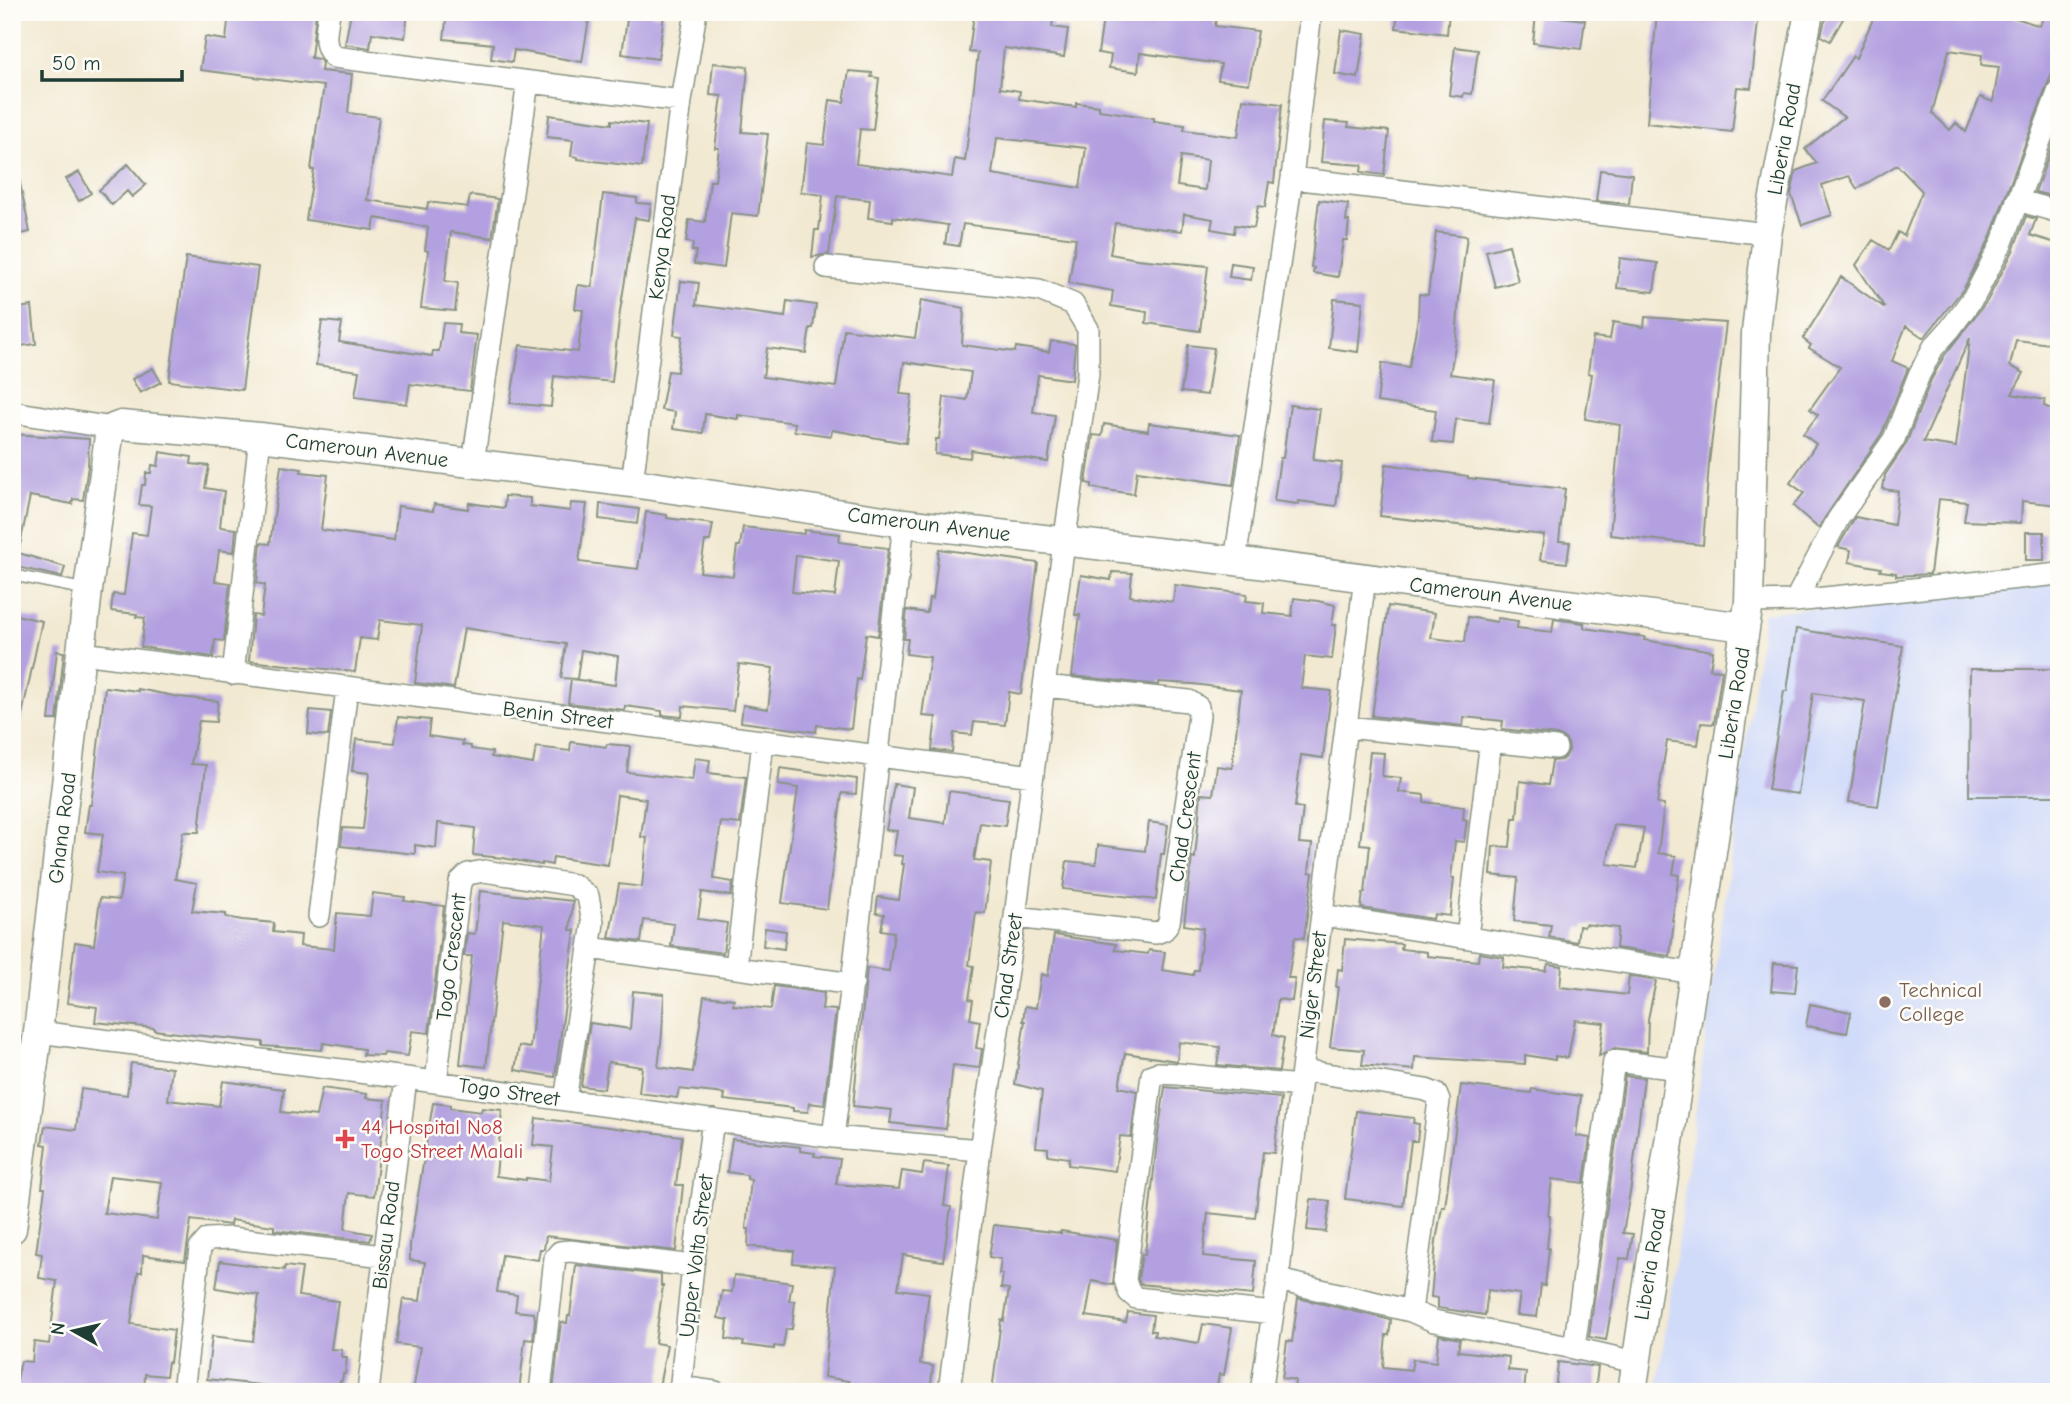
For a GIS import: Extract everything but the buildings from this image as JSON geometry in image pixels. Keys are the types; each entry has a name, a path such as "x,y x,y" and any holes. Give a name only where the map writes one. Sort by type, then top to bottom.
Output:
{"street":[{"path":"329,12 326,44 334,57 681,101"},
{"name":"Kenya Road","path":"632,483 681,101 696,12"},
{"path":"1234,561 1292,178 1311,12"},
{"name":"Liberia Road","path":"1632,1392 1747,614 1756,332 1767,234 1809,12"},
{"path":"473,463 528,82"},
{"path":"1795,601 1838,519 1894,439 1919,375 1933,348 1950,330 1975,295 2001,245 2059,90"},
{"path":"1292,178 1767,234"},
{"path":"2017,200 2059,212"},
{"name":"Chad Street","path":"825,267 1040,290 1073,304 1088,329 1088,374 949,1392"},
{"path":"12,412 113,428"},
{"name":"Cameroun Avenue","path":"113,428 121,425 260,437 632,483 904,523 1365,578 1747,614"},
{"name":"Ghana Road","path":"12,1229 21,1090 38,1032 88,590 109,436 113,428"},
{"path":"233,674 260,437"},
{"path":"833,1137 853,984 876,756 904,523"},
{"path":"1747,614 1795,601 2059,574"},
{"name":"Niger Street","path":"1261,1392 1278,1280 1365,578"},
{"name":"Benin Street","path":"82,653 1033,776"},
{"name":"Chad Crescent","path":"1015,917 1156,933 1164,930 1169,922 1199,716 1198,707 1188,701 1044,686"},
{"path":"318,916 347,688"},
{"path":"1346,727 1556,748"},
{"path":"1467,937 1491,740"},
{"path":"736,967 763,742"},
{"name":"Togo Crescent","path":"436,1082 460,882 468,874 484,871 574,885 589,896 593,923 565,1100"},
{"path":"1322,915 1693,973"},
{"path":"589,948 853,984"},
{"name":"Togo Street","path":"38,1032 406,1078 833,1137 980,1150"},
{"path":"1574,1348 1614,1061 1680,1069"},
{"path":"1273,1313 1136,1298 1129,1292 1125,1280 1152,1075 1177,1073 1301,1078 1426,1090 1436,1094 1439,1101 1412,1311"},
{"name":"Bissau Road","path":"368,1392 406,1078"},
{"name":"Upper Volta Street","path":"680,1390 693,1266 713,1120"},
{"path":"183,1392 200,1248 208,1239 231,1238 384,1256"},
{"path":"540,1392 555,1258 560,1252 693,1266"},
{"path":"1278,1280 1412,1311 1434,1321 1635,1362"},
{"path":"680,1390 715,1392"}],"lane":[{"path":"12,575 88,590"}],"shaded area":[{"name":"Technical College","path":"2059,580 2059,1392 1657,1392 1764,613"}],"place":[{"name":"Technical College","path":"1885,1002"},
{"name":"44 Hospital No8 Togo Street Malali","path":"345,1139"}]}
